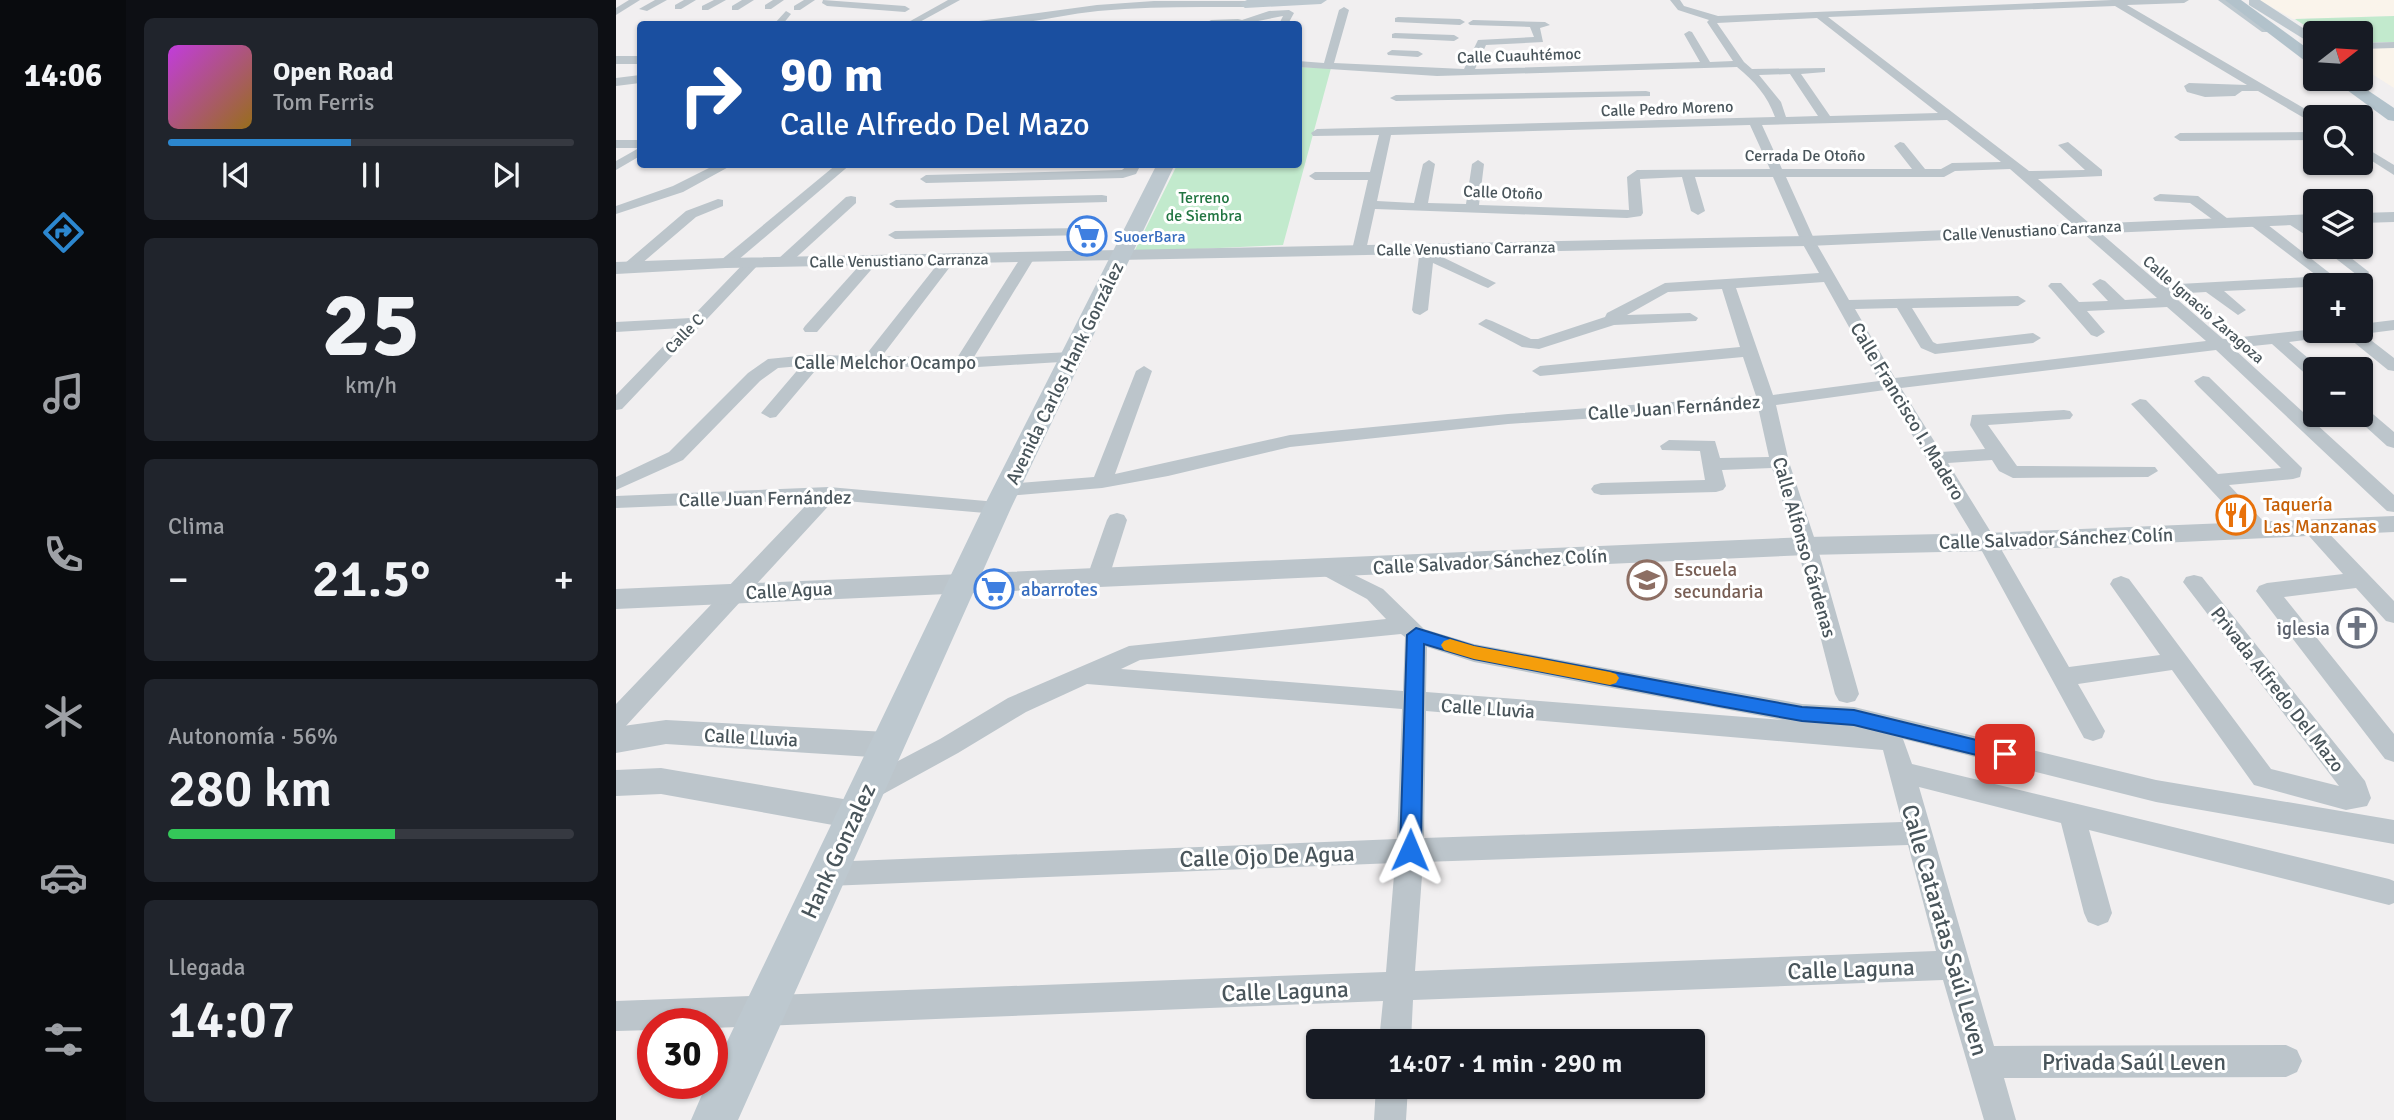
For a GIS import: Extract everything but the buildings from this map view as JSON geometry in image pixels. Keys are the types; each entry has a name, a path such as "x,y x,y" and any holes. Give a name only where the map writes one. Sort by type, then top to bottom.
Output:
{"main road":[{"path":"1239,21 1246,2 1321,0"},
{"path":"2224,0 2289,46 2303,49"},
{"path":"2232,0 2303,44"},
{"path":"2242,0 2303,43"},
{"path":"2251,0 2303,42"},
{"path":"2373,89 2394,112"},
{"path":"2360,91 2394,112"},
{"name":"Avenida Carlos Hank González","path":"963,582 1164,168"},
{"name":"Hank Gonzalez","path":"714,1120 963,582"}],"street":[{"path":"616,12 635,0"},
{"path":"644,9 662,0"},
{"path":"678,7 691,0"},
{"path":"705,8 721,0"},
{"path":"735,8 749,0"},
{"path":"768,7 779,0"},
{"path":"797,8 810,0"},
{"path":"828,0 827,3 905,9"},
{"path":"917,21 956,0"},
{"path":"1675,0 1681,8 1717,19 2184,0"},
{"path":"2113,1 2303,113"},
{"path":"1001,21 1097,8 1246,2"},
{"path":"1137,13 1211,8 1218,4"},
{"path":"1096,20 1097,8"},
{"path":"1328,66 1344,10"},
{"path":"1247,21 1269,14 1289,13 1285,21"},
{"path":"780,21 786,14"},
{"path":"1389,70 1398,16 1460,22"},
{"name":"Calle Ignacio Zaragoza","path":"1820,16 2026,175 2219,344 2394,506"},
{"path":"1717,19 1713,22 1744,68 1760,81 1783,121"},
{"path":"1468,72 1486,40 1541,39 1540,25 1473,23"},
{"path":"1689,34 1707,65"},
{"path":"1395,36 1454,38"},
{"path":"1409,71 1428,37"},
{"path":"2373,46 2394,45"},
{"path":"1392,53 1418,54"},
{"path":"1476,55 1486,72"},
{"path":"616,60 637,60"},
{"name":"Calle Cuauhtémoc","path":"1302,64 1468,72 1542,65 1646,95 1707,65 1821,70"},
{"path":"1793,70 1826,119"},
{"path":"616,82 637,79"},
{"path":"2237,89 2262,88"},
{"path":"1396,98 1646,95"},
{"name":"Calle Pedro Moreno","path":"1317,133 1361,127 1391,131 1646,95 1755,122 1950,116"},
{"path":"1359,250 1376,176 1391,131 1393,114"},
{"name":"Calle Francisco I. Madero","path":"1755,122 1808,241 1890,385 1987,542 2093,732"},
{"path":"2180,137 2303,135"},
{"path":"616,144 637,144"},
{"path":"2026,175 2096,173 2064,145"},
{"path":"1900,146 1921,172"},
{"path":"616,166 637,153"},
{"path":"2373,157 2394,171"},
{"path":"1420,207 1429,164"},
{"path":"1472,208 1478,164"},
{"name":"Cerrada De Otoño","path":"1636,213 1633,177 1636,174 1944,173 1952,167 2012,165"},
{"path":"616,210 678,189 720,168"},
{"path":"726,263 840,168"},
{"path":"926,178 1123,174 1133,168"},
{"path":"1687,173 1698,211"},
{"path":"1315,176 1376,176"},
{"path":"2160,198 2193,199 2225,222"},
{"path":"895,236 1102,199"},
{"path":"783,262 851,200"},
{"path":"623,268 691,214 718,203"},
{"path":"896,204 1001,217 1083,232"},
{"name":"Calle Otoño","path":"1369,205 1636,213"},
{"path":"975,258 1001,217"},
{"path":"2373,218 2391,219"},
{"path":"2292,220 2303,228"},
{"name":"Calle Venustiano Carranza","path":"623,268 753,262 1359,250 1427,252 1808,241 2303,220"},
{"path":"2254,221 2321,273"},
{"path":"1420,310 1427,252 1488,284"},
{"path":"962,363 1028,257"},
{"path":"871,360 949,259"},
{"path":"2345,259 2362,271"},
{"path":"811,329 872,260"},
{"name":"Calle C","path":"616,405 753,262"},
{"path":"1612,320 1613,316 1665,288 1828,277"},
{"path":"2157,290 2303,282"},
{"name":"Calle Alfonso Cárdenas","path":"1728,285 1766,401 1780,462 1807,547 1850,706"},
{"path":"2100,285 2121,304"},
{"path":"2056,286 2097,332"},
{"path":"1683,287 1695,337"},
{"path":"2209,287 2238,310"},
{"path":"1844,305 2018,301"},
{"path":"2075,307 2170,302"},
{"path":"1902,304 1927,345 1935,349 2033,338"},
{"path":"1486,324 1528,344 1539,344 1612,320 1749,351"},
{"path":"616,327 695,322"},
{"path":"2373,328 2394,325"},
{"name":"Calle Juan Fernández","path":"616,502 829,493 1002,499 1168,470 1290,441 1508,419 1766,401 2041,364 2303,335"},
{"path":"1540,371 1695,337"},
{"path":"2275,338 2303,362"},
{"path":"2365,343 2394,366"},
{"name":"Calle Melchor Ocampo","path":"616,484 676,456 754,377 774,363 871,360 962,363 1072,357"},
{"path":"771,413 815,360"},
{"path":"1102,482 1144,371"},
{"path":"2203,381 2292,468 2293,473 2213,481"},
{"path":"2140,404 2259,529"},
{"path":"2064,415 1978,419 1979,425 2006,467 2013,472 2148,471"},
{"path":"2373,424 2394,442"},
{"path":"1601,489 1716,486 1708,445 1669,446"},
{"path":"1935,458 1998,454"},
{"path":"1713,464 1780,462"},
{"path":"616,720 829,493"},
{"path":"1098,577 1117,520"},
{"name":"Calle Salvador Sánchez Colín","path":"963,582 2394,524"},
{"path":"2311,527 2394,615"},
{"path":"1326,568 1376,594 1411,630 1474,653 1802,714 1850,706 2156,791 2394,832"},
{"path":"2360,580 2267,591 2394,752"},
{"name":"Calle Agua","path":"616,599 963,582"},
{"name":"Privada Alfredo Del Mazo","path":"2177,661 2263,777 2346,799 2358,798 2356,789 2194,582"},
{"path":"2061,677 2177,661 2122,584"},
{"path":"1396,1029 1410,850 1414,702 1411,630"},
{"name":"Calle Lluvia","path":"861,802 1017,705 1137,652 1411,630"},
{"name":"Calle Lluvia","path":"1085,675 1846,735 1890,741"},
{"name":"Calle Lluvia","path":"616,740 666,732 887,746"},
{"name":"Calle Cataratas Saúl Leven","path":"1890,741 1895,747 1954,965 2000,1120"},
{"path":"1900,772 2389,892"},
{"path":"616,783 661,781 861,802"},
{"path":"2071,812 2098,913"},
{"name":"Calle Ojo De Agua","path":"828,874 1917,833"},
{"name":"Calle Laguna","path":"616,1016 1954,965"},
{"name":"Privada Saúl Leven","path":"1983,1062 2286,1061"},
{"path":"1390,1120 1391,1099"}],"shaded area":[{"path":"2259,0 2394,0 2394,16 2293,19"},
{"path":"2394,47 2394,88 2373,75 2373,48"}],"green space":[{"path":"2394,16 2394,42 2373,43 2373,21 2303,21 2303,24 2295,19"},
{"name":"Terreno de Siembra","path":"1302,67 1331,68 1283,245 1134,252 1176,168 1302,168"}],"slow traffic":[{"path":"1450,645 1474,653 1610,678"}],"place":[{"name":"SuoerBara","path":"1087,236"},
{"name":"Taquería Las Manzanas","path":"2236,515"},
{"name":"Escuela secundaria","path":"1647,580"},
{"name":"abarrotes","path":"994,589"},
{"name":"iglesia","path":"2357,628"}],"route":[{"path":"1410,850 1416,635 1474,653 1802,714 1854,718 2005,754"}]}
